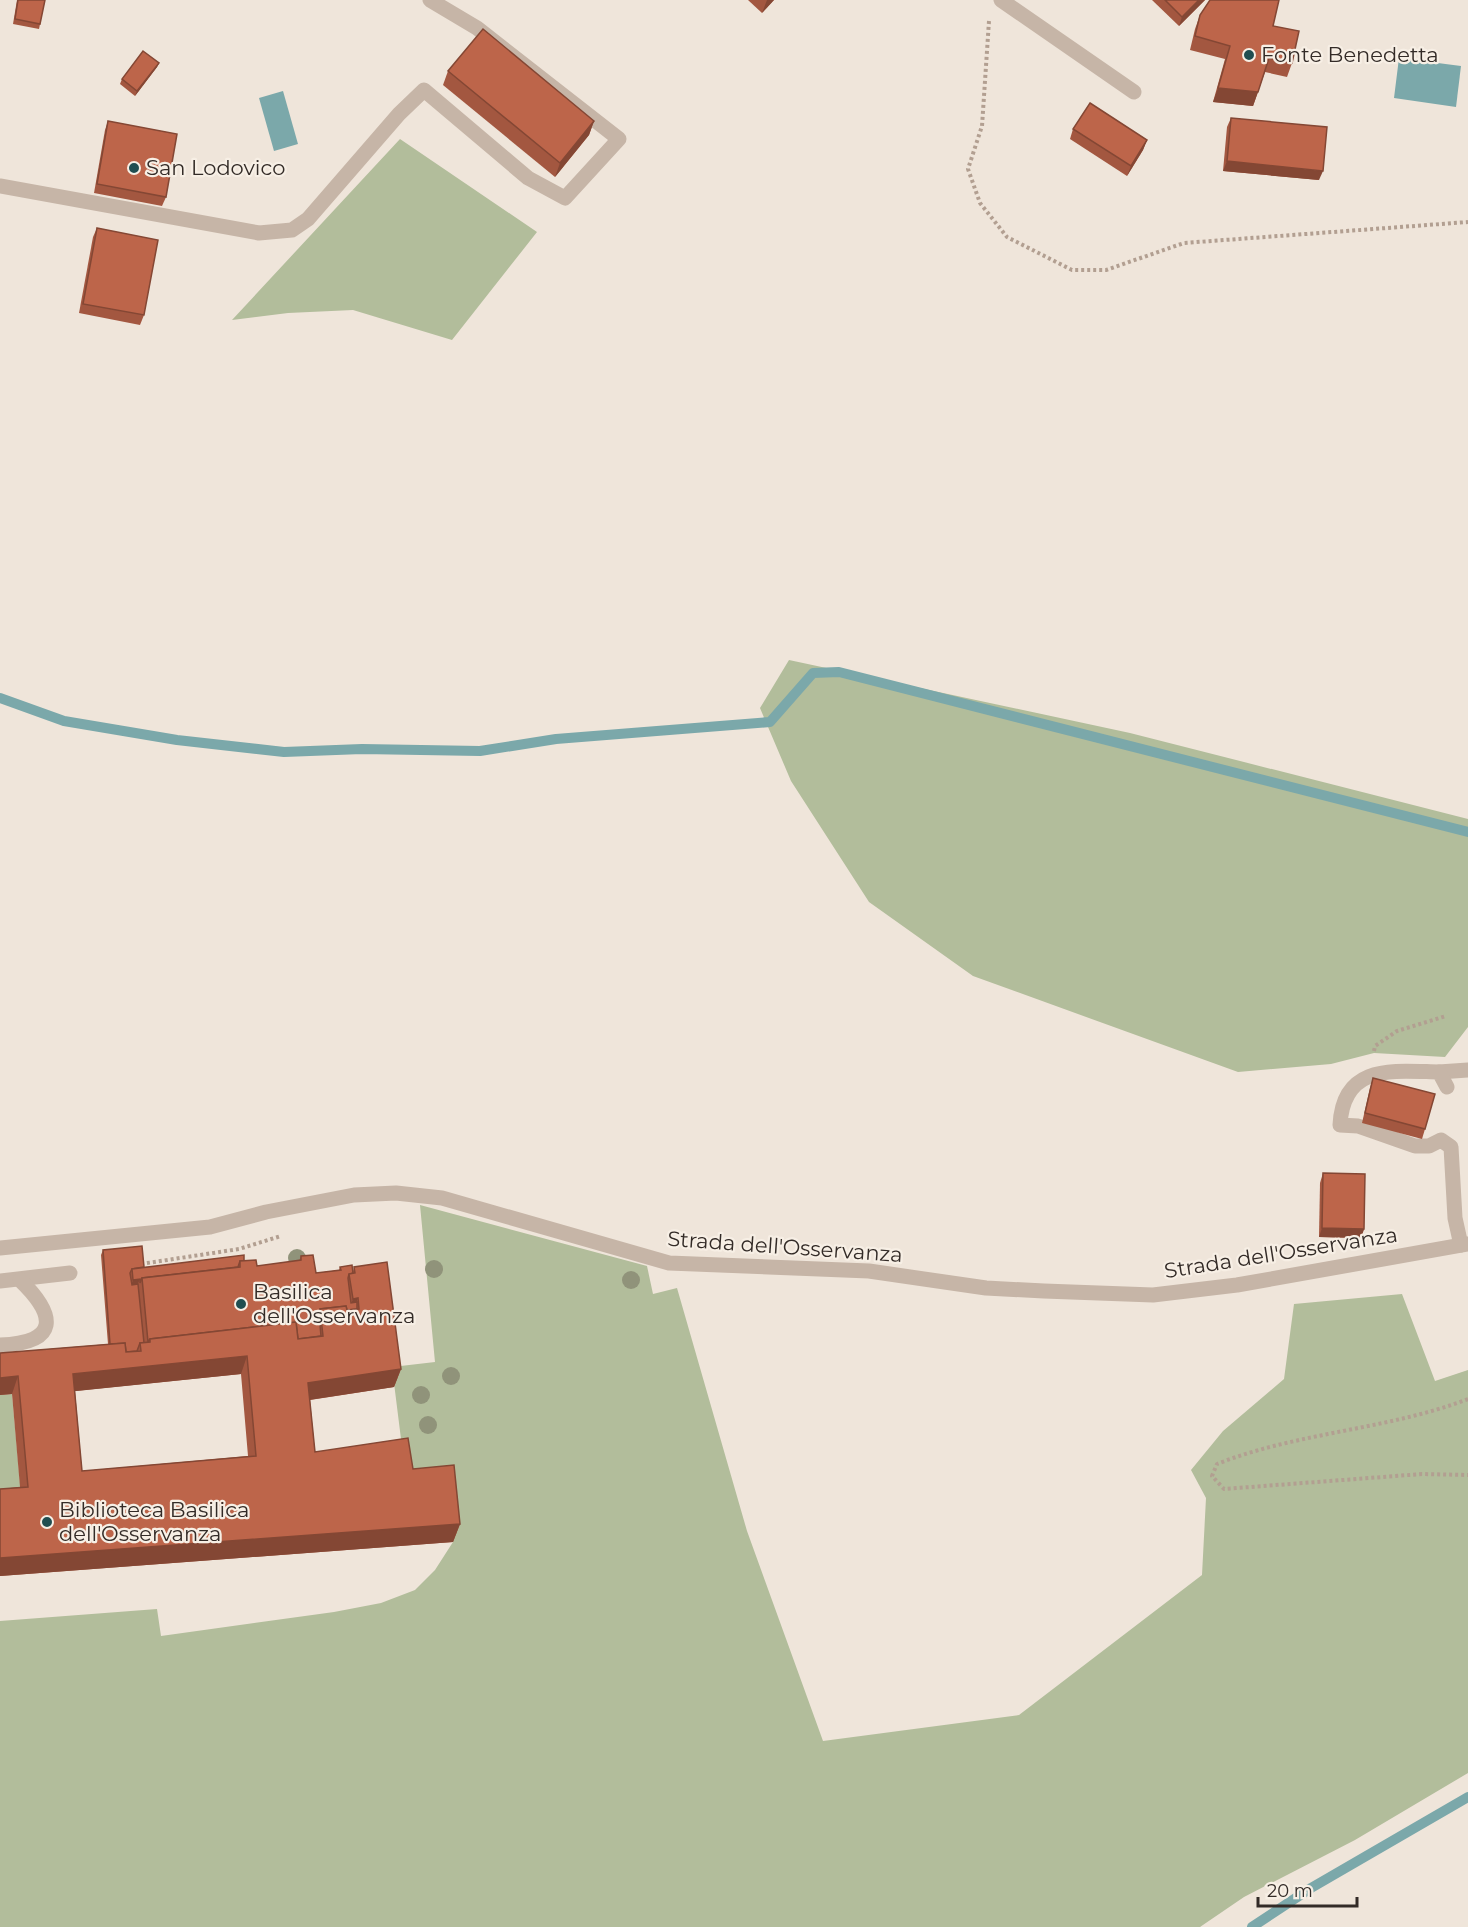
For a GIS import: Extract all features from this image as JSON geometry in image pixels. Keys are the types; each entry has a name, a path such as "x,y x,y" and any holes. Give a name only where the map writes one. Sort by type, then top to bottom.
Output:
{"street":[{"path":"0,186 259,233 292,230 324,203 399,114 424,90 528,178 565,198 619,139 477,28 430,0"},
{"path":"1001,0 1134,92"},
{"path":"1464,1245 1455,1218 1451,1147 1441,1140 1429,1146 1415,1146 1358,1126 1340,1125 1341,1109 1352,1090 1381,1070 1439,1072 1468,1070"},
{"path":"1439,1072 1448,1087"},
{"name":"Strada dell'Osservanza","path":"0,1248 210,1227 266,1212 354,1195 396,1193 442,1198 669,1263 869,1271 986,1288 1044,1291 1153,1295 1237,1285 1464,1245"},
{"path":"0,1281 70,1273"},
{"path":"0,1345 36,1340 43,1335 46,1326 42,1305 20,1280"}],"path":[{"path":"989,12 982,126 968,169 980,203 1007,237 1072,270 1106,270 1184,243 1468,222"},
{"path":"1370,1076 1375,1046 1397,1031 1446,1016"},
{"path":"141,1264 239,1249 284,1236"},
{"path":"1468,1399 1432,1413 1309,1437 1241,1455 1217,1464 1212,1476 1224,1489 1422,1474 1468,1475"}],"green space":[{"path":"400,139 537,232 452,340 353,310 288,313 232,320"},
{"path":"789,660 1130,733 1468,819 1468,1027 1445,1057 1374,1053 1331,1064 1238,1072 973,976 869,902 791,781 760,708"},
{"path":"420,1205 647,1266 653,1294 677,1288 747,1531 823,1741 1019,1715 1202,1575 1206,1498 1191,1470 1223,1431 1284,1379 1294,1304 1402,1294 1435,1381 1468,1370 1468,1773 1355,1840 1244,1897 1200,1927 0,1927 0,1621 157,1609 161,1636 334,1612 381,1603 415,1590 435,1570 453,1542 448,1483 407,1487 392,1367 435,1362"},
{"path":"12,1394 22,1505 0,1507 0,1395"}],"water":[{"path":"1399,58 1461,66 1456,107 1394,98"},
{"path":"283,91 298,144 274,151 259,98"}],"building":[{"path":"18,0 45,0 40,24 15,19"},
{"path":"1165,0 1199,0 1182,17"},
{"name":"Fonte Benedetta","path":"1210,0 1279,0 1273,26 1299,31 1292,63 1269,58 1258,92 1218,88 1230,46 1195,36 1200,15"},
{"path":"483,29 594,121 560,163 448,71"},
{"path":"143,51 159,63 137,91 122,79"},
{"path":"1090,103 1147,140 1131,166 1073,129"},
{"path":"1231,118 1327,127 1323,171 1227,161"},
{"name":"San Lodovico","path":"108,121 177,134 166,197 97,184"},
{"path":"97,228 158,240 144,315 83,304"},
{"path":"1373,1078 1435,1094 1425,1129 1365,1113"},
{"path":"1323,1173 1365,1174 1364,1229 1322,1228"},
{"path":"142,1246 144,1267 132,1269 130,1273 132,1285 138,1284 144,1343 140,1343 137,1351 126,1352 125,1343 110,1344 103,1250"},
{"path":"244,1255 244,1261 240,1261 238,1267 142,1278 140,1283 140,1279 133,1280 132,1269"},
{"name":"Basilica dell'Osservanza","path":"313,1255 316,1273 341,1270 340,1267 352,1265 353,1273 349,1274 348,1278 351,1303 357,1302 357,1309 347,1310 346,1306 320,1309 321,1336 298,1339 296,1322 150,1339 148,1342 142,1278 240,1267 240,1261 256,1260 257,1266 301,1260 301,1256"},
{"path":"387,1262 401,1369 308,1383 315,1452 408,1438 413,1469 454,1465 460,1524 0,1558 0,1489 28,1487 18,1376 0,1378 0,1353 125,1343 126,1352 141,1351 140,1343 150,1342 150,1339 296,1322 298,1339 323,1336 320,1309 346,1306 347,1310 359,1309 358,1298 353,1299 349,1274 355,1273 354,1267","holes":["247,1356 256,1456 82,1471 73,1374"]}],"waterway":[{"path":"0,698 64,721 177,740 284,752 362,749 480,751 556,739 770,722 813,673 839,672 1468,832"},
{"path":"1252,1927 1311,1888 1468,1797"}],"place":[{"name":"Fonte Benedetta","path":"1249,55"},
{"name":"San Lodovico","path":"134,168"},
{"name":"Basilica dell'Osservanza","path":"241,1304"},
{"name":"Biblioteca Basilica dell'Osservanza","path":"47,1522"}]}
